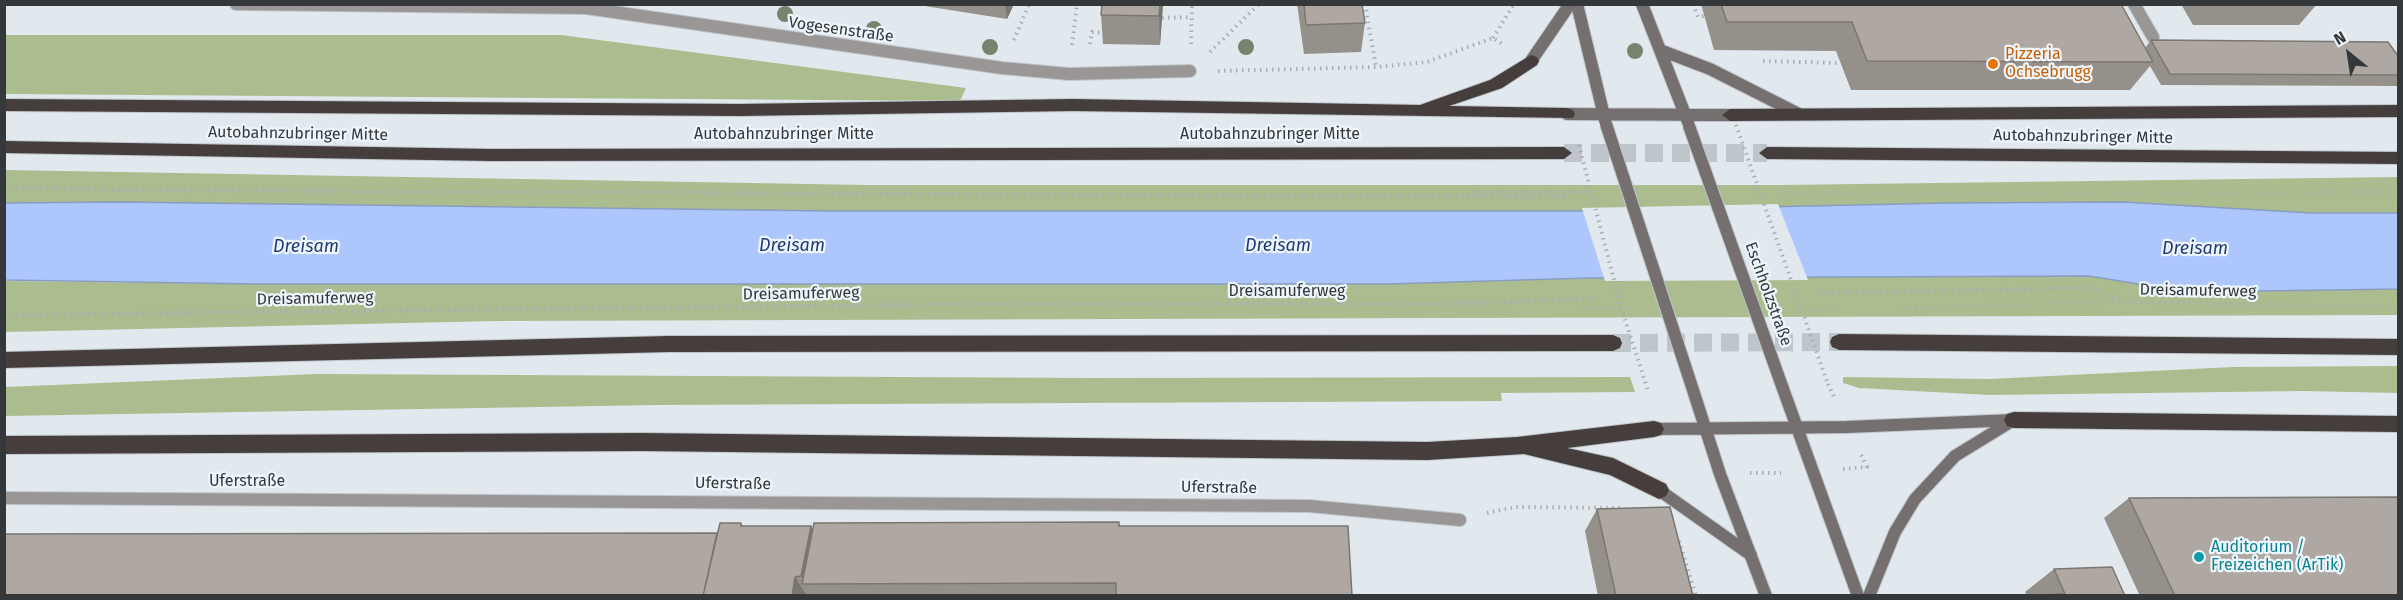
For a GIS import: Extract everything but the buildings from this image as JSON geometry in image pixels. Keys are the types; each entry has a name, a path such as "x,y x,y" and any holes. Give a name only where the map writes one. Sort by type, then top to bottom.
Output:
{"highway":[{"path":"1409,113 1496,84 1531,61"},
{"path":"4,105 739,110 1073,105 1409,113 1567,114"},
{"path":"1733,120 1799,114 2398,111"},
{"name":"Autobahnzubringer Mitte","path":"4,147 480,155 1564,153"},
{"name":"Autobahnzubringer Mitte","path":"1767,153 2398,158"},
{"path":"1839,342 2398,347"},
{"path":"4,360 669,344 1613,343"},
{"path":"2014,420 2398,424"},
{"path":"4,445 642,442 1427,451 1517,446 1654,429"},
{"path":"1517,446 1613,467 1659,490"}],"main road":[{"path":"1531,61 1570,4"},
{"path":"1577,4 1604,119 1704,429 1766,596"},
{"name":"Eschholzstraße","path":"1642,4 1688,121 1858,596"},
{"path":"1660,50 1710,69 1799,114"},
{"path":"1567,114 1604,119 1733,120"},
{"path":"1654,429 2014,420"},
{"path":"1869,596 1895,532 1914,499 1955,456 2014,420"},
{"path":"1659,490 1752,556"}],"street":[{"name":"Vogesenstraße","path":"236,4 587,6 1002,68 1069,74 1190,71"},
{"path":"2134,4 2153,37"},
{"name":"Uferstraße","path":"4,498 1309,506 1460,519"}],"path":[{"path":"1002,68 1029,4"},
{"path":"1069,74 1077,4"},
{"path":"1190,71 1192,4"},
{"path":"1190,71 1259,4"},
{"path":"1365,4 1376,67"},
{"path":"1190,71 1376,67 1427,62 1493,38 1514,4"},
{"path":"1693,4 1698,17 1704,16"},
{"path":"1162,18 1192,17"},
{"path":"1362,23 1368,22"},
{"path":"1092,32 1104,33"},
{"path":"1493,38 1531,61"},
{"path":"1812,62 1841,63"},
{"path":"1733,120 1828,384"},
{"path":"1576,135 1622,307 1648,391"},
{"path":"4,187 108,190 1325,198 1568,197"},
{"path":"1466,196 1475,192 1591,192"},
{"path":"1781,192 2398,192"},
{"name":"Dreisamuferweg","path":"1820,293 2090,288 2124,302 2398,307"},
{"name":"Dreisamuferweg","path":"4,315 885,305 1496,303 1598,298"},
{"path":"1889,308 2124,302"},
{"path":"1614,308 1622,307"},
{"path":"1801,310 1842,309"},
{"path":"1720,474 1812,472"},
{"path":"1460,519 1516,507 1627,508"},
{"path":"1676,530 1696,596"}],"green space":[{"path":"5,35 561,35 966,88 960,101 5,94"},
{"path":"5,170 866,185 1781,185 2398,177 2398,213 2312,213 1947,203 1580,211 830,211 5,203"},
{"path":"2089,276 2188,292 2398,289 2398,315 496,321 5,332 5,281 256,284 1387,284 1589,278"},
{"path":"2398,366 2398,393 2304,391 1989,395 1859,388 1843,383 1843,377 1989,379 2233,367"},
{"path":"317,374 1097,378 1630,377 1635,392 1501,393 1502,401 658,405 5,416 5,387"}],"water":[{"name":"Dreisam","path":"119,202 830,211 1580,211 1947,203 2123,202 2312,213 2398,213 2398,289 2188,292 2089,276 1589,278 1387,284 256,284 5,280 5,203"}],"pier":[{"path":"1778,204 1808,280 1605,281 1582,208"}],"tunnel":[{"path":"1564,153 1767,153"},
{"path":"1613,343 1839,342"}],"place":[{"name":"Pizzeria Ochsebrugg","path":"1993,64"},
{"name":"Auditorium / Freizeichen (ArTik)","path":"2199,557"}]}
